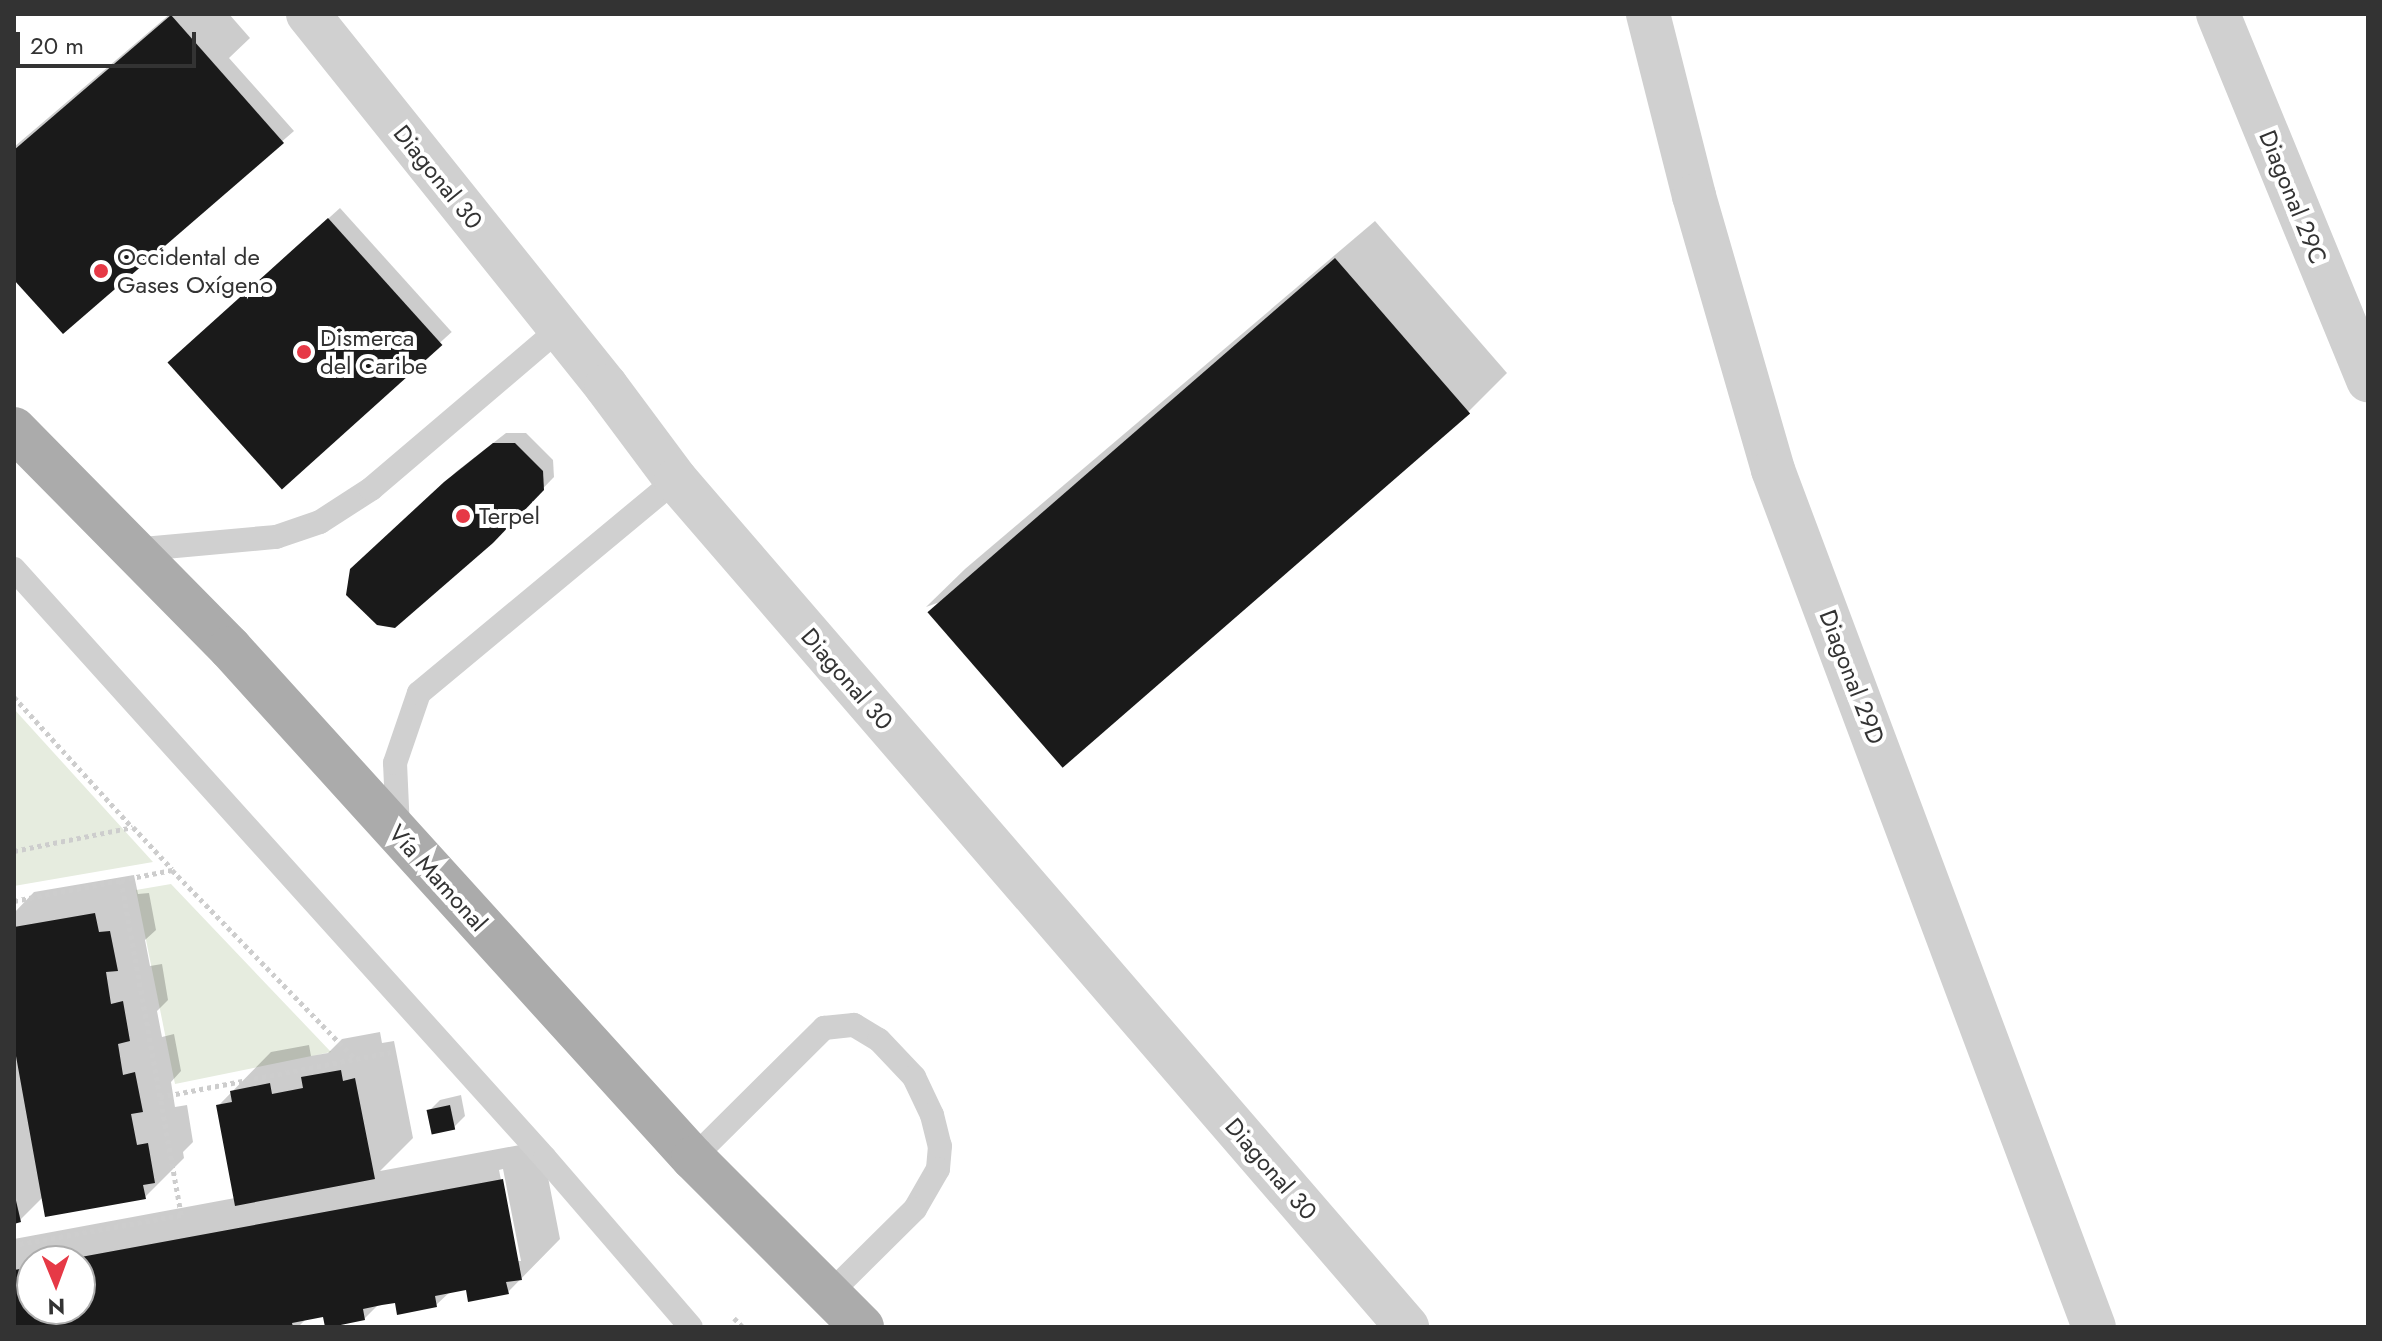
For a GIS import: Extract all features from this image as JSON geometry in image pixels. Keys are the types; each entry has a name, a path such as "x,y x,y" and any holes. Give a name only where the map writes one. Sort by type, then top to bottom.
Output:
{"main road":[{"name":"Vía Mamonal","path":"14,429 230,648 693,1158 862,1327"}],"street":[{"name":"Diagonal 30","path":"308,14 676,480 1407,1327"},
{"name":"Diagonal 29D","path":"1648,14 1694,196 1773,470 2094,1327"},
{"name":"Diagonal 29C","path":"2218,14 2368,380"}],"lane":[{"path":"132,550 276,537 320,522 371,489 559,329"},
{"path":"399,835 395,763 419,693 676,480"},
{"path":"14,569 441,1043 691,1327"},
{"path":"693,1158 824,1028 854,1025 879,1040 914,1077 932,1115 940,1146 938,1169 915,1209 829,1294"}],"path":[{"path":"14,697 172,870 354,1058"},
{"path":"14,851 133,827"},
{"path":"14,901 172,870"},
{"path":"14,1245 181,1215 121,880"},
{"path":"160,1097 441,1043"}],"shaded area":[{"path":"14,709 153,862 14,886"},
{"path":"171,884 331,1052 175,1084 136,890"}],"building":[{"path":"171,15 284,143 63,334 14,280 14,150"},
{"name":"Dismerca del Caribe","path":"328,218 442,345 282,490 167,363"},
{"path":"1335,258 1470,413 1063,768 927,612"},
{"name":"Terpel","path":"493,443 515,443 543,471 544,490 493,543 395,628 377,625 346,595 350,569 444,482"},
{"path":"95,913 99,932 110,931 118,971 106,972 111,1004 123,1001 130,1041 118,1044 123,1075 135,1072 143,1112 131,1114 137,1145 148,1143 155,1183 143,1185 146,1199 45,1217 14,1045 14,927"},
{"path":"341,1070 343,1081 355,1078 375,1179 235,1206 216,1105 232,1102 230,1091 270,1083 272,1094 303,1088 301,1077"},
{"path":"450,1105 455,1129 432,1134 427,1110"},
{"path":"503,1179 522,1280 506,1282 509,1294 468,1302 466,1290 435,1296 437,1307 397,1315 395,1303 382,1305 363,1309 365,1320 331,1327 325,1327 323,1317 292,1323 293,1327 14,1327 16,1270 16,1325 96,1325 96,1254"},
{"path":"14,1192 21,1222 14,1224"}],"place":[{"name":"Occidental de Gases Oxígeno","path":"101,271"},
{"name":"Dismerca del Caribe","path":"304,352"},
{"name":"Terpel","path":"463,516"}]}
